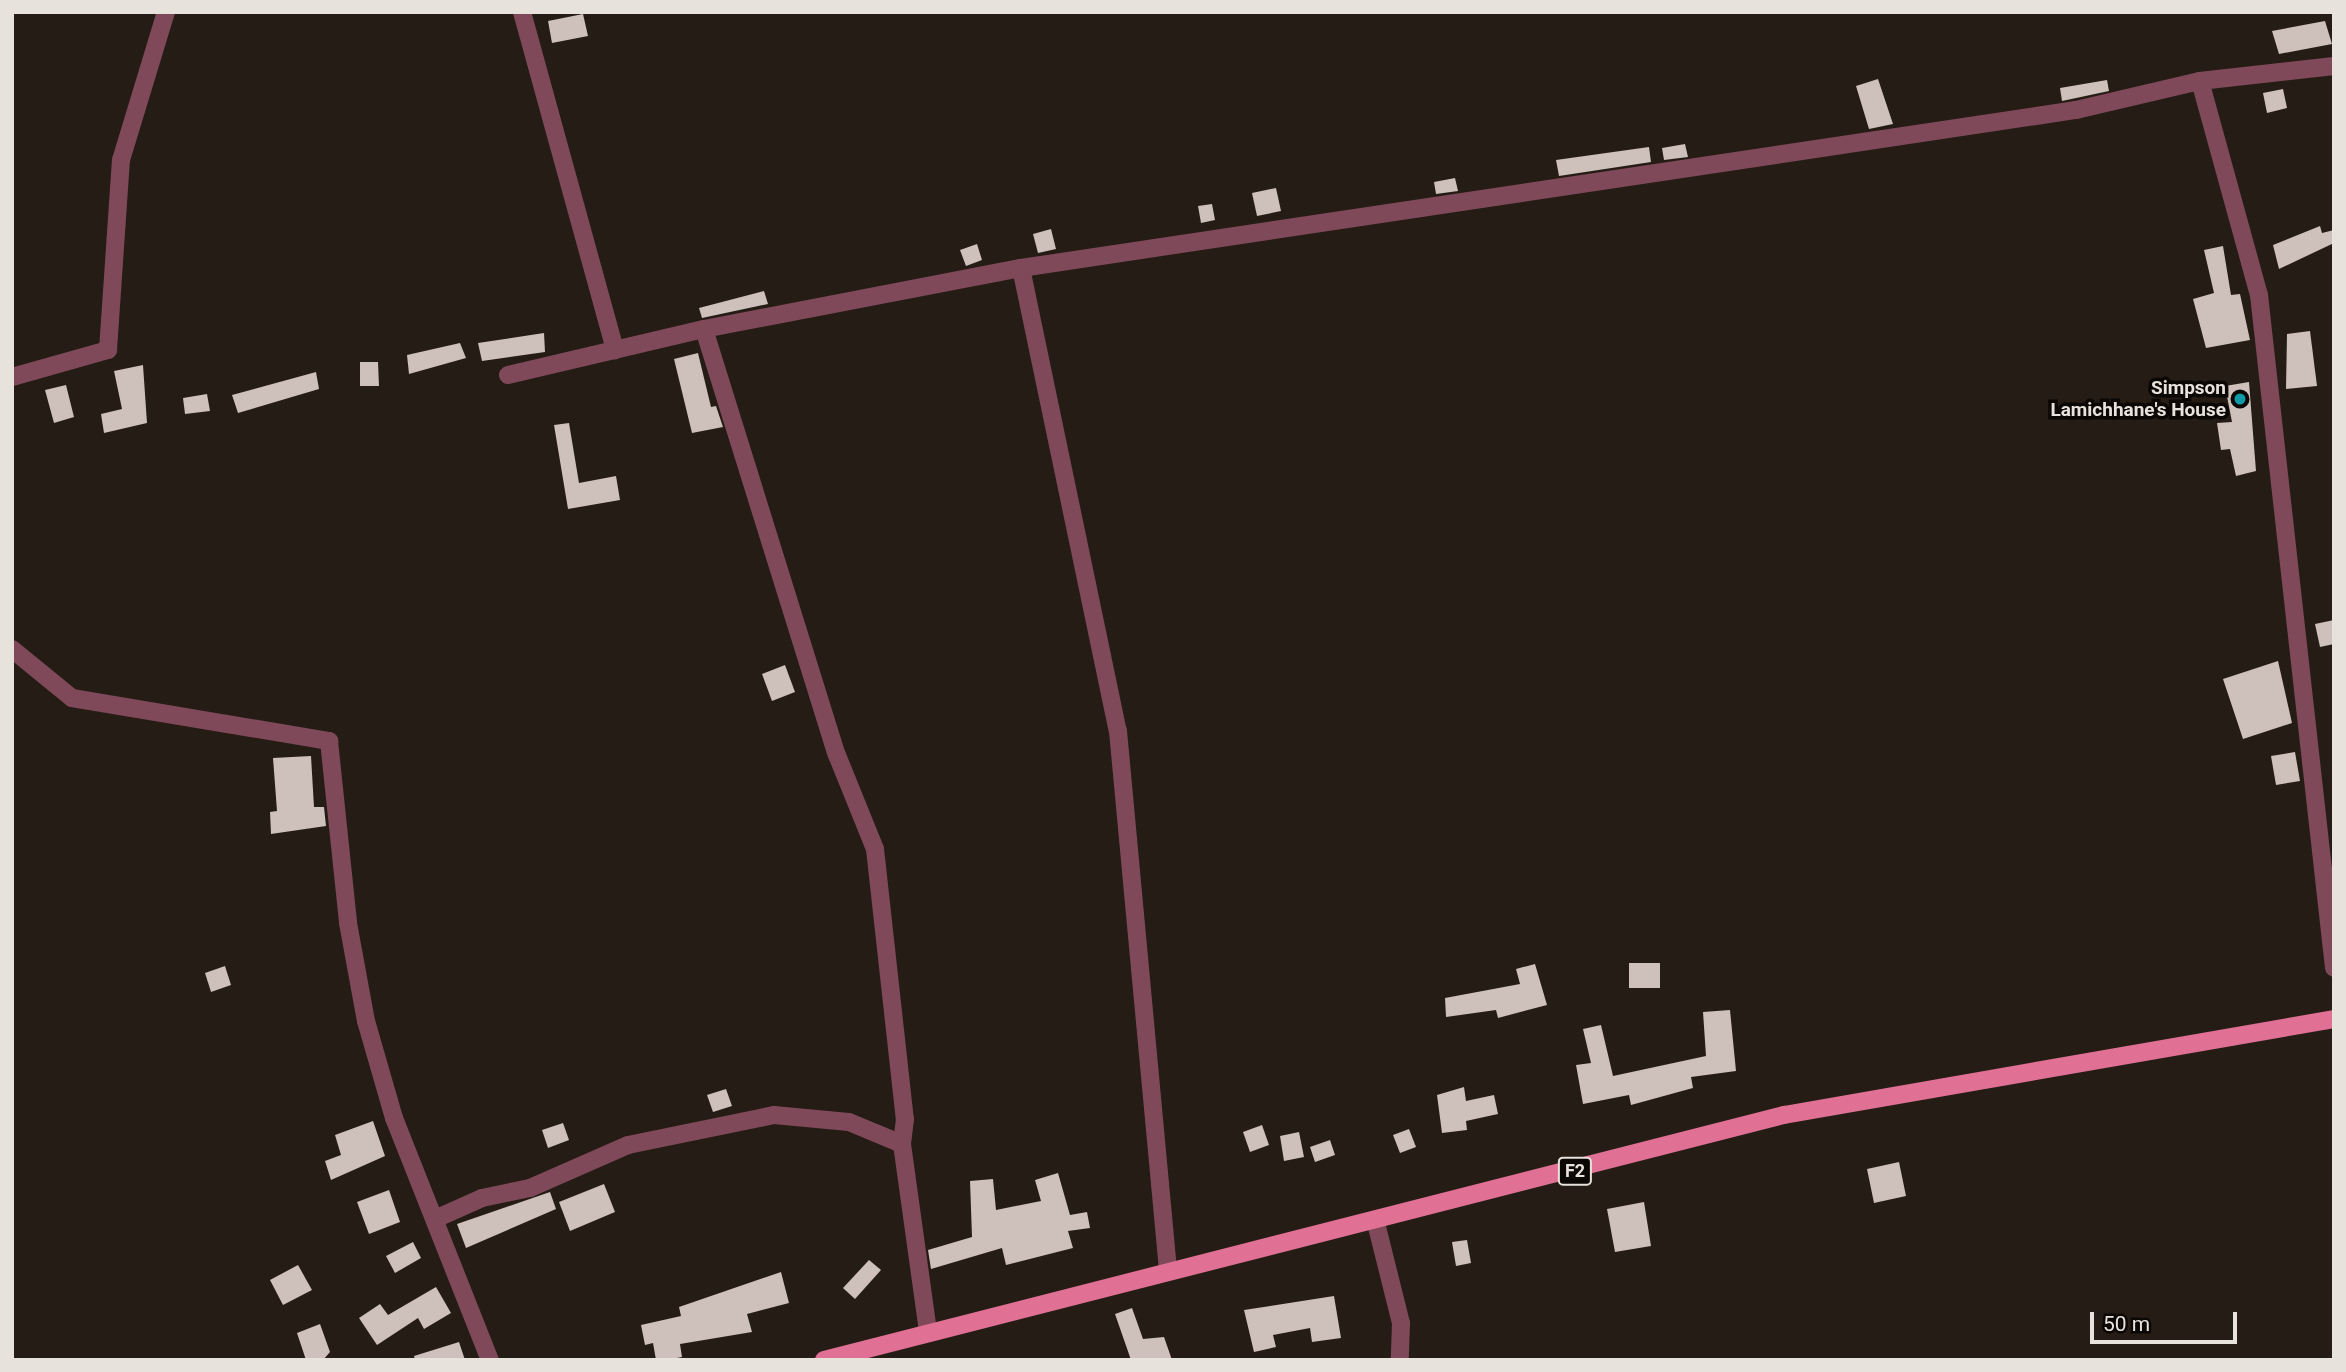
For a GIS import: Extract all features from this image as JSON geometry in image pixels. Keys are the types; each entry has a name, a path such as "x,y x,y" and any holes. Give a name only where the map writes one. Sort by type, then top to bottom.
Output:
{"main road":[{"name":"F2","path":"824,1360 1168,1270 1376,1223 1784,1115 2334,1019"}],"street":[{"path":"12,377 108,350 121,160 166,12"},
{"path":"522,12 615,350"},
{"path":"508,375 704,329 1021,268 2076,110 2200,81 2334,66"},
{"path":"2200,81 2259,295 2334,968"},
{"path":"1021,268 1118,732 1168,1270"},
{"path":"704,329 837,755 875,849 905,1119 902,1144 928,1332"},
{"path":"12,649 72,698 330,741 348,923 366,1021 394,1118 490,1360"},
{"path":"435,1219 541,1184 628,1145 774,1115 849,1122 902,1144"},
{"path":"1376,1223 1401,1322 1399,1360"}],"building":[{"path":"583,14 588,36 552,43 548,21"},
{"path":"2325,21 2332,44 2279,54 2272,31"},
{"path":"1878,79 1893,124 1869,129 1856,86"},
{"path":"2107,80 2109,91 2062,101 2060,88"},
{"path":"2283,89 2287,108 2267,113 2263,93"},
{"path":"1685,144 1688,157 1664,160 1662,148"},
{"path":"1649,147 1651,162 1559,176 1556,160"},
{"path":"1455,178 1458,191 1436,194 1434,182"},
{"path":"1276,188 1281,211 1257,216 1252,193"},
{"path":"1212,204 1215,220 1201,223 1198,206"},
{"path":"2320,226 2322,233 2334,230 2334,243 2279,269 2273,245"},
{"path":"1051,229 1056,249 1038,253 1033,234"},
{"path":"977,244 982,260 966,266 960,250"},
{"path":"2223,246 2231,295 2240,294 2250,340 2206,348 2193,299 2214,293 2204,250"},
{"path":"764,291 768,304 702,318 699,308"},
{"path":"2310,331 2317,386 2286,389 2287,334"},
{"path":"544,333 545,352 482,361 478,343"},
{"path":"460,343 466,358 409,374 407,355"},
{"path":"698,353 711,407 716,406 723,427 692,433 674,359"},
{"path":"360,362 378,362 379,386 360,386"},
{"path":"143,365 147,423 104,433 101,414 122,409 114,371"},
{"path":"316,372 319,389 238,413 232,395"},
{"path":"2249,382 2256,471 2236,476 2230,449 2221,450 2217,423 2232,422 2225,386"},
{"path":"66,385 74,417 54,423 45,390"},
{"path":"207,394 210,411 185,414 183,398"},
{"path":"569,423 579,483 616,476 620,500 568,509 554,425"},
{"path":"2334,620 2334,644 2320,647 2315,624"},
{"path":"2278,661 2292,723 2243,739 2223,679"},
{"path":"785,665 795,692 772,701 762,674"},
{"path":"2295,752 2300,781 2276,785 2271,756"},
{"path":"311,756 314,807 324,807 326,826 271,834 270,812 277,811 273,758"},
{"path":"1629,963 1660,963 1660,988 1629,988"},
{"path":"1535,964 1547,1005 1498,1018 1496,1010 1446,1017 1445,998 1520,984 1516,969"},
{"path":"225,966 231,985 211,992 205,973"},
{"path":"1730,1010 1736,1071 1691,1077 1693,1088 1631,1105 1629,1095 1583,1104 1576,1065 1591,1063 1583,1029 1601,1025 1613,1076 1706,1056 1703,1012"},
{"path":"1464,1087 1466,1101 1494,1095 1498,1114 1466,1121 1467,1130 1442,1133 1437,1095"},
{"path":"726,1089 732,1106 713,1112 707,1095"},
{"path":"373,1121 385,1156 331,1180 325,1161 341,1155 335,1135"},
{"path":"563,1123 569,1140 548,1148 542,1130"},
{"path":"1262,1125 1269,1145 1250,1152 1243,1132"},
{"path":"1409,1129 1416,1147 1400,1153 1393,1135"},
{"path":"1299,1132 1304,1157 1284,1161 1280,1136"},
{"path":"1330,1140 1335,1155 1315,1162 1310,1147"},
{"path":"1899,1162 1906,1196 1874,1203 1867,1169"},
{"path":"1058,1173 1070,1215 1087,1212 1090,1228 1068,1231 1073,1248 1006,1265 1002,1248 931,1269 928,1250 972,1237 970,1181 993,1179 996,1210 1041,1201 1035,1180"},
{"path":"604,1184 615,1212 570,1231 559,1202"},
{"path":"389,1190 400,1222 369,1234 357,1202"},
{"path":"550,1192 556,1209 466,1248 457,1224"},
{"path":"1644,1202 1651,1246 1615,1252 1607,1209"},
{"path":"1467,1240 1471,1263 1456,1266 1452,1242"},
{"path":"413,1242 421,1258 395,1273 386,1256"},
{"path":"869,1260 881,1270 855,1299 843,1288"},
{"path":"298,1265 312,1290 283,1305 270,1280"},
{"path":"781,1272 789,1303 747,1314 752,1332 680,1344 682,1357 667,1360 656,1360 653,1343 645,1345 641,1325 681,1316 679,1307"},
{"path":"436,1287 451,1313 424,1329 418,1318 377,1345 359,1318 380,1304 388,1315"},
{"path":"1334,1296 1341,1338 1312,1342 1310,1328 1273,1335 1276,1347 1254,1352 1244,1310"},
{"path":"1132,1308 1143,1339 1164,1337 1172,1360 1131,1360 1115,1314"},
{"path":"320,1324 330,1352 323,1360 306,1360 297,1333"},
{"path":"459,1342 465,1360 415,1360 414,1356"}],"place":[{"name":"Simpson Lamichhane's House","path":"2240,399"}]}
